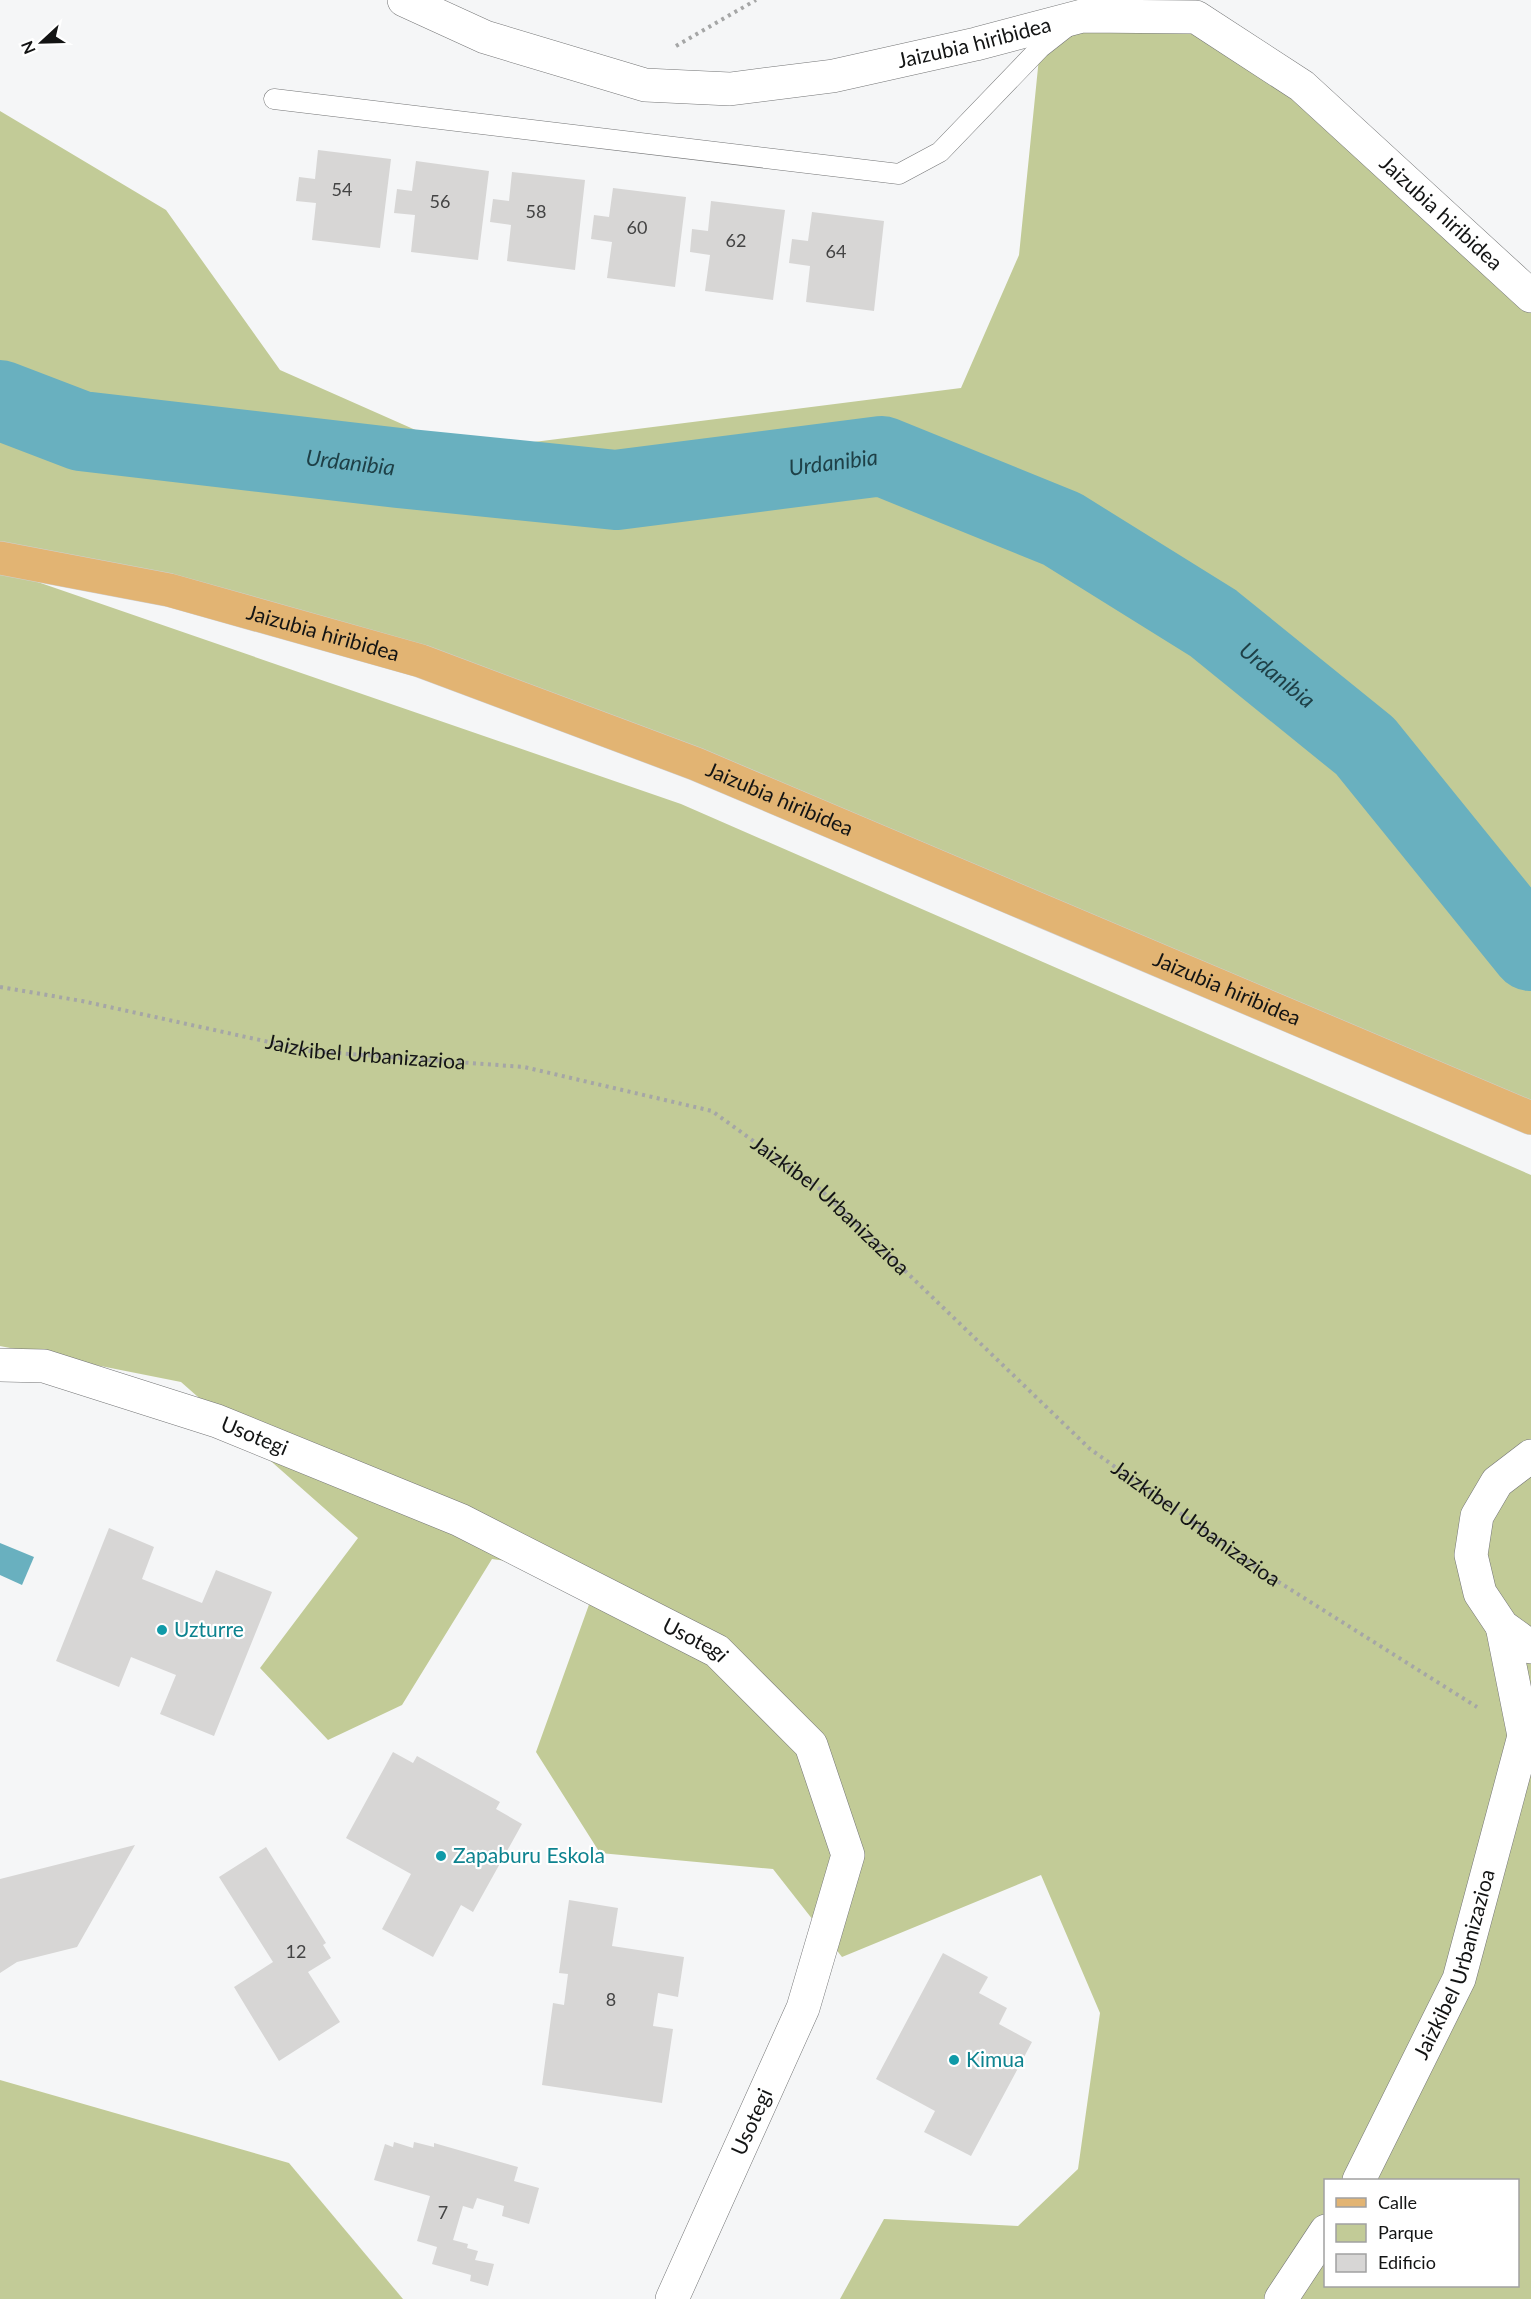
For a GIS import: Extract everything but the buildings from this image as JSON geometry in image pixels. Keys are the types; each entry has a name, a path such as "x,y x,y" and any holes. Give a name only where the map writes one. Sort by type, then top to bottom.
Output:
{"main road":[{"name":"Jaizubia hiribidea","path":"0,558 169,590 432,665 707,768 1531,1118"}],"street":[{"name":"Jaizubia hiribidea","path":"404,0 485,37 626,79 645,84 730,89 833,76 976,44 1082,16 1196,17 1302,86 1531,296"},
{"name":"Usotegi","path":"0,1365 44,1366 217,1421 460,1521 717,1652 811,1745 848,1855 803,2008 672,2299"},
{"path":"1531,1456 1497,1482 1477,1516 1471,1555 1480,1593 1502,1626 1531,1647"},
{"name":"Jaizkibel Urbanizazioa","path":"1360,2179 1459,1979 1527,1733 1502,1626"},
{"path":"1281,2299 1324,2234"}],"lane":[{"path":"274,99 899,174 940,152 1040,48 1082,16"}],"path":[{"path":"626,79 691,36 756,0"},
{"name":"Jaizkibel Urbanizazioa","path":"0,987 82,1001 310,1051 524,1067 712,1111 822,1190 1090,1449 1266,1574 1527,1733"}],"green space":[{"path":"1082,16 1196,17 1531,296 1531,1119 421,661 0,562 0,111 166,210 280,370 463,451 961,388 1019,255 1040,48"},
{"path":"0,569 681,804 1531,1175 1531,2299 840,2299 884,2219 1018,2226 1078,2169 1100,2013 1041,1875 842,1957 773,1869 600,1853 536,1752 600,1574 492,1559 402,1705 328,1740 260,1668 358,1538 181,1382 0,1346"},
{"path":"0,2080 289,2163 403,2299 0,2299"}],"water":[{"path":"0,1543 34,1557 22,1585 0,1575"}],"waterway":[{"name":"Urdanibia","path":"0,400 81,431 399,468 616,490 882,456 1062,529 1213,623 1365,746 1531,951"}],"place":[{"name":"Uzturre","path":"162,1630"},
{"name":"Zapaburu Eskola","path":"441,1856"},
{"name":"Kimua","path":"954,2060"}]}
